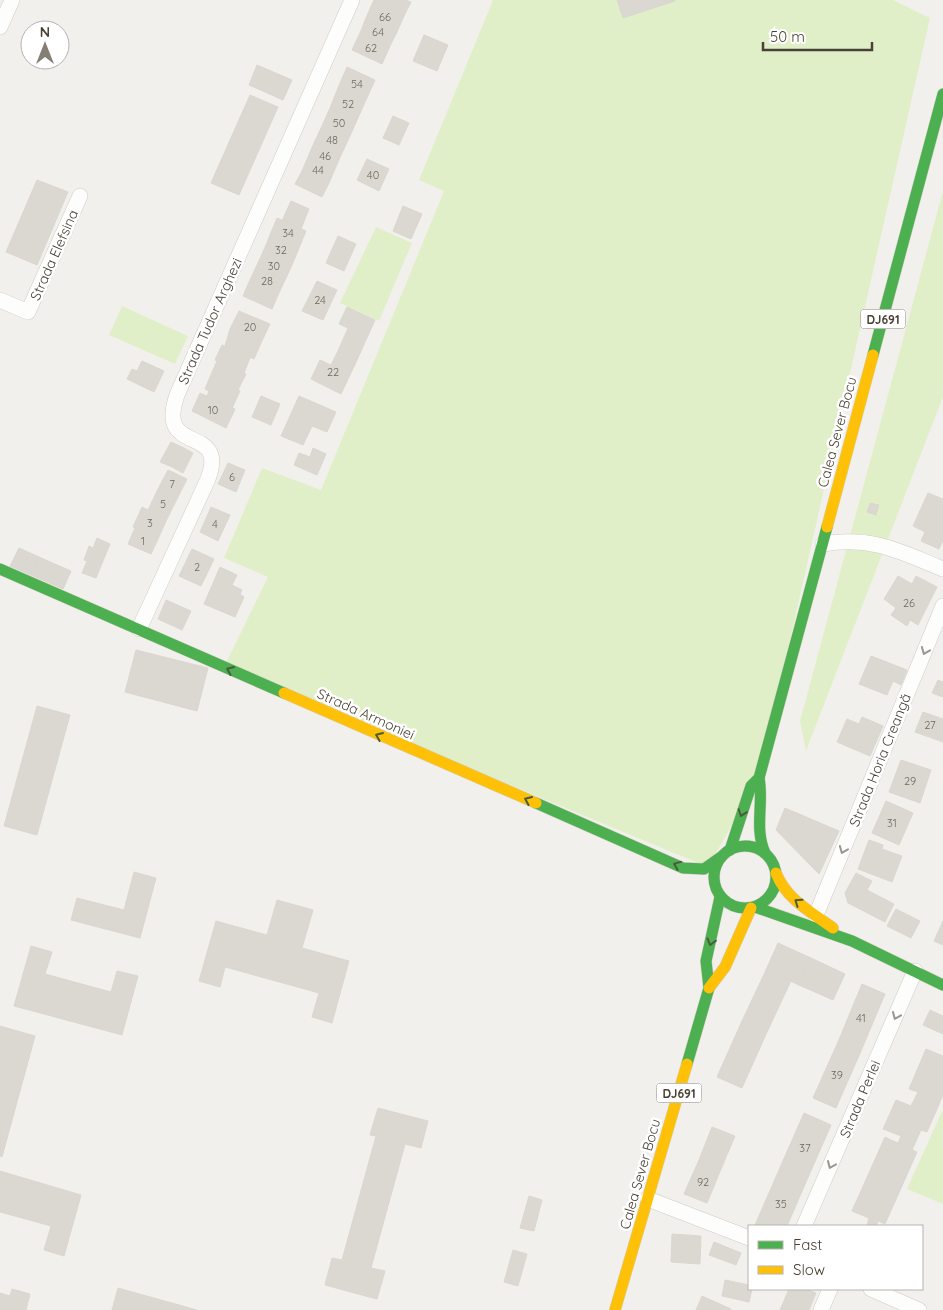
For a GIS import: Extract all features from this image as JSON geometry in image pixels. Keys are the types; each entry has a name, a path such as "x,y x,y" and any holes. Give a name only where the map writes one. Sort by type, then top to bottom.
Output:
{"main road":[{"name":"Calea Sever Bocu","path":"725,854 751,786 759,778 943,94"},
{"name":"Strada Armoniei","path":"0,569 683,868 692,870 706,869 725,854"},
{"name":"Calea Sever Bocu","path":"759,778 764,792 759,826 760,843 764,853"},
{"path":"725,854 746,846 764,853"},
{"name":"DJ691","path":"753,908 771,895 776,885 773,863 764,853"},
{"name":"DJ691","path":"720,897 714,879 715,867 725,854"},
{"path":"776,874 786,892 852,941"},
{"name":"Calea Sever Bocu","path":"615,1310 708,988 706,962 720,897"},
{"path":"720,897 736,907 753,908 852,941 943,985"},
{"name":"Calea Sever Bocu","path":"708,988 726,967 753,908"}],"street":[{"path":"0,27 12,0"},
{"name":"Strada Tudor Arghezi","path":"139,629 208,479 213,461 211,451 208,448 180,434 175,427 174,402 352,0"},
{"name":"Strada Elefsina","path":"0,300 28,312 80,196"},
{"path":"823,544 846,540 881,544 943,569"},
{"name":"Strada Horia Creangă","path":"816,915 943,606"},
{"name":"Strada Perlei","path":"804,1225 915,971"},
{"path":"648,1198 748,1238"},
{"path":"821,1310 830,1290"},
{"path":"873,1290 919,1310"}],"green space":[{"path":"493,0 893,0 930,18 759,778 708,867 224,667 268,577 224,558 262,468 321,490 444,191 419,180"},
{"path":"943,191 943,397 806,751 800,721"},
{"path":"376,227 412,243 379,321 340,303"},
{"path":"122,306 188,336 175,364 109,335"},
{"path":"943,1109 943,1204 907,1189"}],"building":[{"path":"374,0 405,0 411,2 404,16 373,2"},
{"path":"617,0 674,0 675,1 623,18"},
{"path":"373,2 404,16 397,32 366,18"},
{"path":"366,18 397,32 390,46 360,33"},
{"path":"360,33 390,46 382,64 352,50"},
{"path":"424,35 448,45 437,71 413,61"},
{"path":"257,65 292,80 283,100 249,85"},
{"path":"347,67 375,80 366,100 338,88"},
{"path":"338,88 366,100 357,120 330,108"},
{"path":"250,95 278,107 239,195 211,183"},
{"path":"330,108 357,120 349,138 322,126"},
{"path":"393,116 409,123 399,145 383,138"},
{"path":"322,126 349,138 341,155 314,143"},
{"path":"314,143 341,155 335,169 308,157"},
{"path":"308,157 335,169 329,183 302,171"},
{"path":"367,159 389,169 379,191 357,180"},
{"path":"302,171 329,183 322,197 295,184"},
{"path":"37,180 68,192 37,265 6,252"},
{"path":"291,201 309,209 301,229 282,221"},
{"path":"403,206 422,214 411,239 393,231"},
{"path":"277,218 306,231 299,248 270,235"},
{"path":"270,235 299,248 292,265 263,252"},
{"path":"338,236 356,244 344,271 326,263"},
{"path":"263,252 292,265 285,280 256,267"},
{"path":"256,267 285,280 278,295 249,282"},
{"path":"317,281 337,290 323,320 302,311"},
{"path":"249,282 278,295 272,309 243,296"},
{"path":"347,307 375,320 357,360 338,351 348,328 339,324"},
{"path":"239,311 270,324 261,343 230,329"},
{"path":"230,329 261,343 254,359 225,346"},
{"path":"222,345 250,358 244,373 215,360"},
{"path":"338,351 357,360 341,394 311,379 320,360 331,365"},
{"path":"142,361 164,371 154,392 127,379 132,369 137,371"},
{"path":"217,361 246,374 238,390 210,377"},
{"path":"210,377 240,391 232,408 207,396 209,391 205,389"},
{"path":"200,393 235,409 226,428 192,411"},
{"path":"261,396 280,404 271,425 252,417"},
{"path":"299,396 336,412 327,432 312,426 303,445 281,436"},
{"path":"171,442 182,447 172,467 160,462"},
{"path":"182,447 193,453 183,473 172,467"},
{"path":"313,448 326,454 317,475 294,465 299,453 310,457"},
{"path":"228,463 245,470 236,492 218,484"},
{"path":"168,470 187,479 177,499 158,489"},
{"path":"158,489 177,499 167,519 148,510"},
{"path":"928,493 943,499 943,540 939,549 921,541 925,532 913,526"},
{"path":"870,503 879,505 876,515 867,512"},
{"path":"142,507 167,519 158,539 133,527"},
{"path":"211,507 230,515 218,541 200,532"},
{"path":"135,528 158,539 151,554 128,544"},
{"path":"97,538 110,544 96,578 82,573 87,561 84,560 89,546 93,548"},
{"path":"19,548 39,557 31,575 10,566"},
{"path":"192,549 214,559 201,586 179,576"},
{"path":"39,557 71,571 63,589 31,575"},
{"path":"220,567 237,575 232,585 242,590 240,594 244,597 235,617 204,604"},
{"path":"898,576 912,584 916,576 937,587 918,625 910,620 907,626 891,615 896,608 884,599"},
{"path":"166,600 191,611 182,630 158,619"},
{"path":"136,650 208,668 197,711 125,692"},
{"path":"871,656 907,670 901,685 893,681 887,695 859,684"},
{"path":"938,680 943,682 943,697 932,693"},
{"path":"37,706 70,715 37,835 4,826"},
{"path":"923,712 943,719 943,742 915,732"},
{"path":"862,717 883,726 870,756 837,742 847,719 859,724"},
{"path":"901,760 931,770 920,803 889,792"},
{"path":"886,801 913,813 899,845 872,833"},
{"path":"785,808 839,831 819,874 776,830"},
{"path":"869,840 883,845 882,849 902,856 892,882 858,869"},
{"path":"134,872 156,878 140,938 71,920 77,898 124,910"},
{"path":"856,873 872,881 867,890 894,904 885,922 848,903 845,893"},
{"path":"277,900 313,910 302,948 349,961 332,1023 312,1017 319,993 225,967 220,987 199,981 216,921 267,935"},
{"path":"896,909 920,921 911,938 887,926"},
{"path":"943,921 943,945 934,941"},
{"path":"778,943 811,958 799,985 766,970"},
{"path":"31,946 52,952 45,974 111,992 117,971 138,976 122,1035 14,1006"},
{"path":"811,958 845,974 833,1000 799,985"},
{"path":"766,970 791,981 767,1032 742,1021"},
{"path":"862,984 885,994 861,1051 838,1042"},
{"path":"930,1010 943,1016 943,1034 923,1025"},
{"path":"742,1021 767,1032 742,1088 717,1077"},
{"path":"0,1026 35,1036 2,1157 0,1156"},
{"path":"838,1042 861,1051 836,1108 813,1098"},
{"path":"926,1049 943,1056 943,1095 927,1132 921,1130 912,1150 898,1143 901,1136 883,1129 896,1100 911,1106 918,1092 909,1089"},
{"path":"378,1108 428,1121 421,1148 405,1144 371,1268 385,1271 377,1299 325,1285 332,1258 342,1260 376,1136 370,1135"},
{"path":"804,1113 831,1125 806,1182 779,1170"},
{"path":"712,1127 735,1136 721,1169 699,1160"},
{"path":"885,1137 917,1152 885,1224 878,1221 876,1225 867,1225 869,1218 852,1211"},
{"path":"699,1160 721,1169 707,1203 684,1194"},
{"path":"779,1170 806,1182 787,1225 755,1225"},
{"path":"0,1171 81,1195 64,1256 44,1250 51,1226 0,1212"},
{"path":"529,1196 542,1200 534,1231 520,1228"},
{"path":"672,1234 701,1236 700,1264 671,1262"},
{"path":"714,1242 741,1253 736,1265 709,1255"},
{"path":"513,1250 527,1254 518,1286 504,1282"},
{"path":"725,1280 748,1285 748,1290 752,1290 749,1302 722,1296"},
{"path":"118,1288 197,1310 112,1310"},
{"path":"12,1289 30,1294 26,1310 0,1310 0,1293 10,1296"},
{"path":"789,1290 808,1290 816,1293 809,1310 780,1310"},
{"path":"702,1296 731,1309 696,1310"}],"traffic: fast":[{"path":"873,355 943,94"},
{"path":"730,850 751,786 759,778 827,527"},
{"path":"0,569 284,693"},
{"path":"759,778 761,797 760,834 765,853"},
{"path":"536,803 683,868 704,869 721,857"},
{"path":"739,846 751,846 767,855 774,865 776,877 774,889 767,899 751,908 739,908 728,903 719,894 714,883 714,871 719,860 728,851 739,846"},
{"path":"687,1064 709,988 706,961 720,897"},
{"path":"755,907 852,941 943,985"}],"traffic: slow":[{"path":"827,527 873,355"},
{"path":"284,693 536,803"},
{"path":"776,873 780,882 793,898 833,928"},
{"path":"709,988 725,967 751,908"},
{"path":"615,1310 687,1064"}]}
